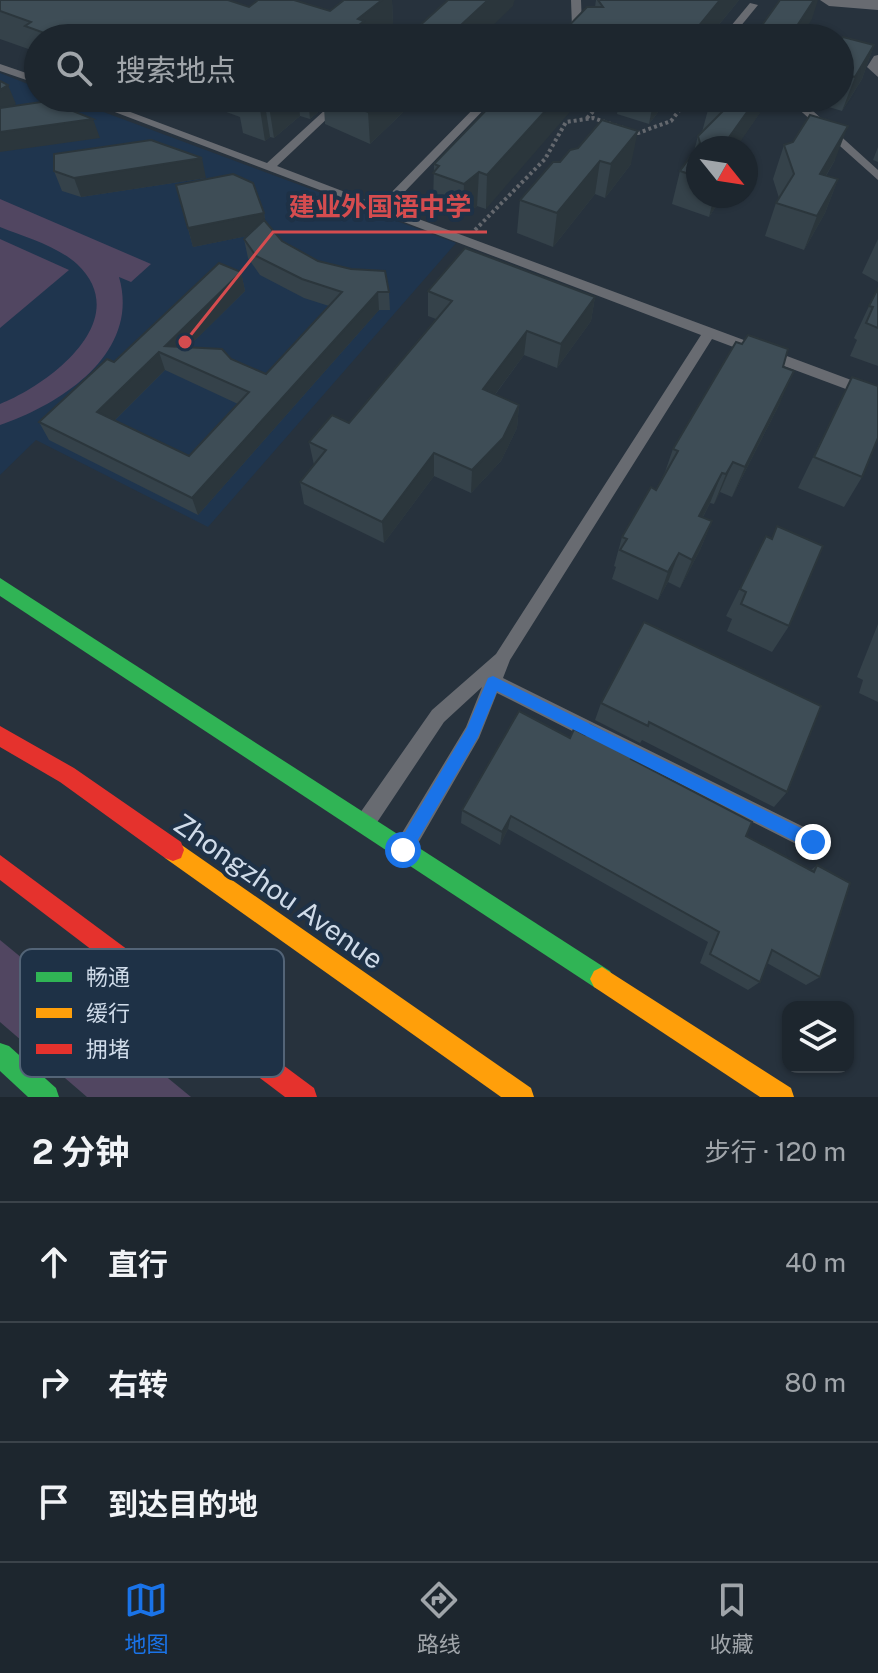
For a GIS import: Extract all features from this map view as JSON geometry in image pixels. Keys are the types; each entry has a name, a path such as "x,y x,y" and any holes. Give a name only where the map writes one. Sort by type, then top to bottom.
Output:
{"main road":[{"path":"0,586 782,1097"},
{"path":"0,723 67,775"},
{"name":"Zhongzhou Avenue","path":"0,736 67,775 522,1097"},
{"path":"0,866 110,949"},
{"path":"0,1055 20,1073"},
{"path":"25,1077 47,1097"},
{"path":"279,1077 305,1097"}],"street":[{"path":"829,0 878,4"}],"lane":[{"path":"576,0 577,24"},
{"path":"737,24 753,5"},
{"path":"878,58 872,67 878,74"},
{"path":"0,67 24,76"},
{"path":"121,112 878,396"},
{"path":"269,167 329,112"},
{"path":"382,209 476,112"},
{"path":"808,112 878,176"},
{"path":"403,850 473,732 503,656 710,332"},
{"path":"365,824 438,716 503,656"},
{"path":"493,682 813,842"}],"path":[{"path":"587,119 593,112"},
{"path":"465,240 552,151 559,129 566,122 587,119 621,124 638,133 671,121 678,112"}],"shaded area":[{"path":"0,73 24,82 24,112 104,112 456,243 208,527 36,440 0,475"},
{"path":"0,199 151,264 131,282 119,277 123,304 118,329 107,352 91,372 47,404 0,425 0,404 41,382 79,348 91,328 97,307 93,285 77,264 50,247 0,227"},
{"path":"0,239 69,270 0,328"},
{"path":"0,940 20,956 20,1039 0,1022"},
{"path":"64,1077 167,1077 191,1097 87,1097"}],"building":[{"path":"0,0 228,0 249,7 258,0 294,0 330,11 344,0 382,0 358,19 364,21 360,24 28,24 31,22 0,11"},
{"path":"448,0 488,0 462,24 421,24"},
{"path":"598,0 720,0 700,24 571,24 587,7 603,7"},
{"path":"780,0 814,0 798,24 763,24"},
{"path":"854,40 874,45 855,77"},
{"path":"24,104 24,112 76,112 93,119 0,132 0,108"},
{"path":"484,112 544,112 487,175 479,172 464,184 433,173 439,166 434,164"},
{"path":"722,112 747,112 730,136 698,136"},
{"path":"810,115 848,126 820,174 838,179 817,216 776,203 794,174 784,145 793,142"},
{"path":"602,120 638,131 611,164 600,161 557,213 520,200 553,162 560,162 570,150 578,148"},
{"path":"151,140 202,158 74,178 54,171 54,154"},
{"path":"233,174 253,183 264,213 188,228 176,185"},
{"path":"264,220 282,241 318,261 351,269 385,271 389,292 378,292 192,498 39,422 107,359 114,362 219,263 241,272 165,346 222,349 231,359 266,374 342,292 302,279 256,256 244,239","holes":["159,352 249,392 189,456 97,412"]},
{"path":"465,248 595,297 561,344 527,331 483,389 519,405 503,438 472,470 434,453 382,522 300,482 326,450 309,442 332,415 349,423 452,301 428,291"},
{"path":"878,288 878,328 866,323 873,307 869,306"},
{"path":"748,335 788,349 783,367 794,371 745,467 733,462 726,474 722,473 699,516 712,521 692,560 679,553 668,572 620,550 627,539 622,537 651,487 656,490 678,451 673,449 736,342 742,344"},
{"path":"852,377 878,386 878,438 862,477 814,457"},
{"path":"777,526 823,546 789,626 741,604 746,592 740,589 766,536 772,539"},
{"path":"644,622 821,706 787,792 649,722 648,726 601,703"},
{"path":"519,711 570,738 574,729 585,735 590,725 636,749 631,759 752,822 746,836 814,872 817,865 850,883 820,977 772,950 760,982 710,954 719,932 511,816 502,832 462,810"}],"traffic: fast":[{"path":"0,586 602,979"},
{"path":"0,1055 20,1073"},
{"path":"25,1077 47,1097"}],"traffic: slow":[{"path":"173,850 522,1097"},
{"path":"602,979 782,1097"}],"traffic: jam":[{"path":"0,736 67,775 173,850"},
{"path":"0,866 110,949"},
{"path":"279,1077 305,1097"}],"place":[{"name":"建业外国语中学","path":"185,342"}],"route":[{"path":"403,850 473,732 493,682 813,842"}]}
